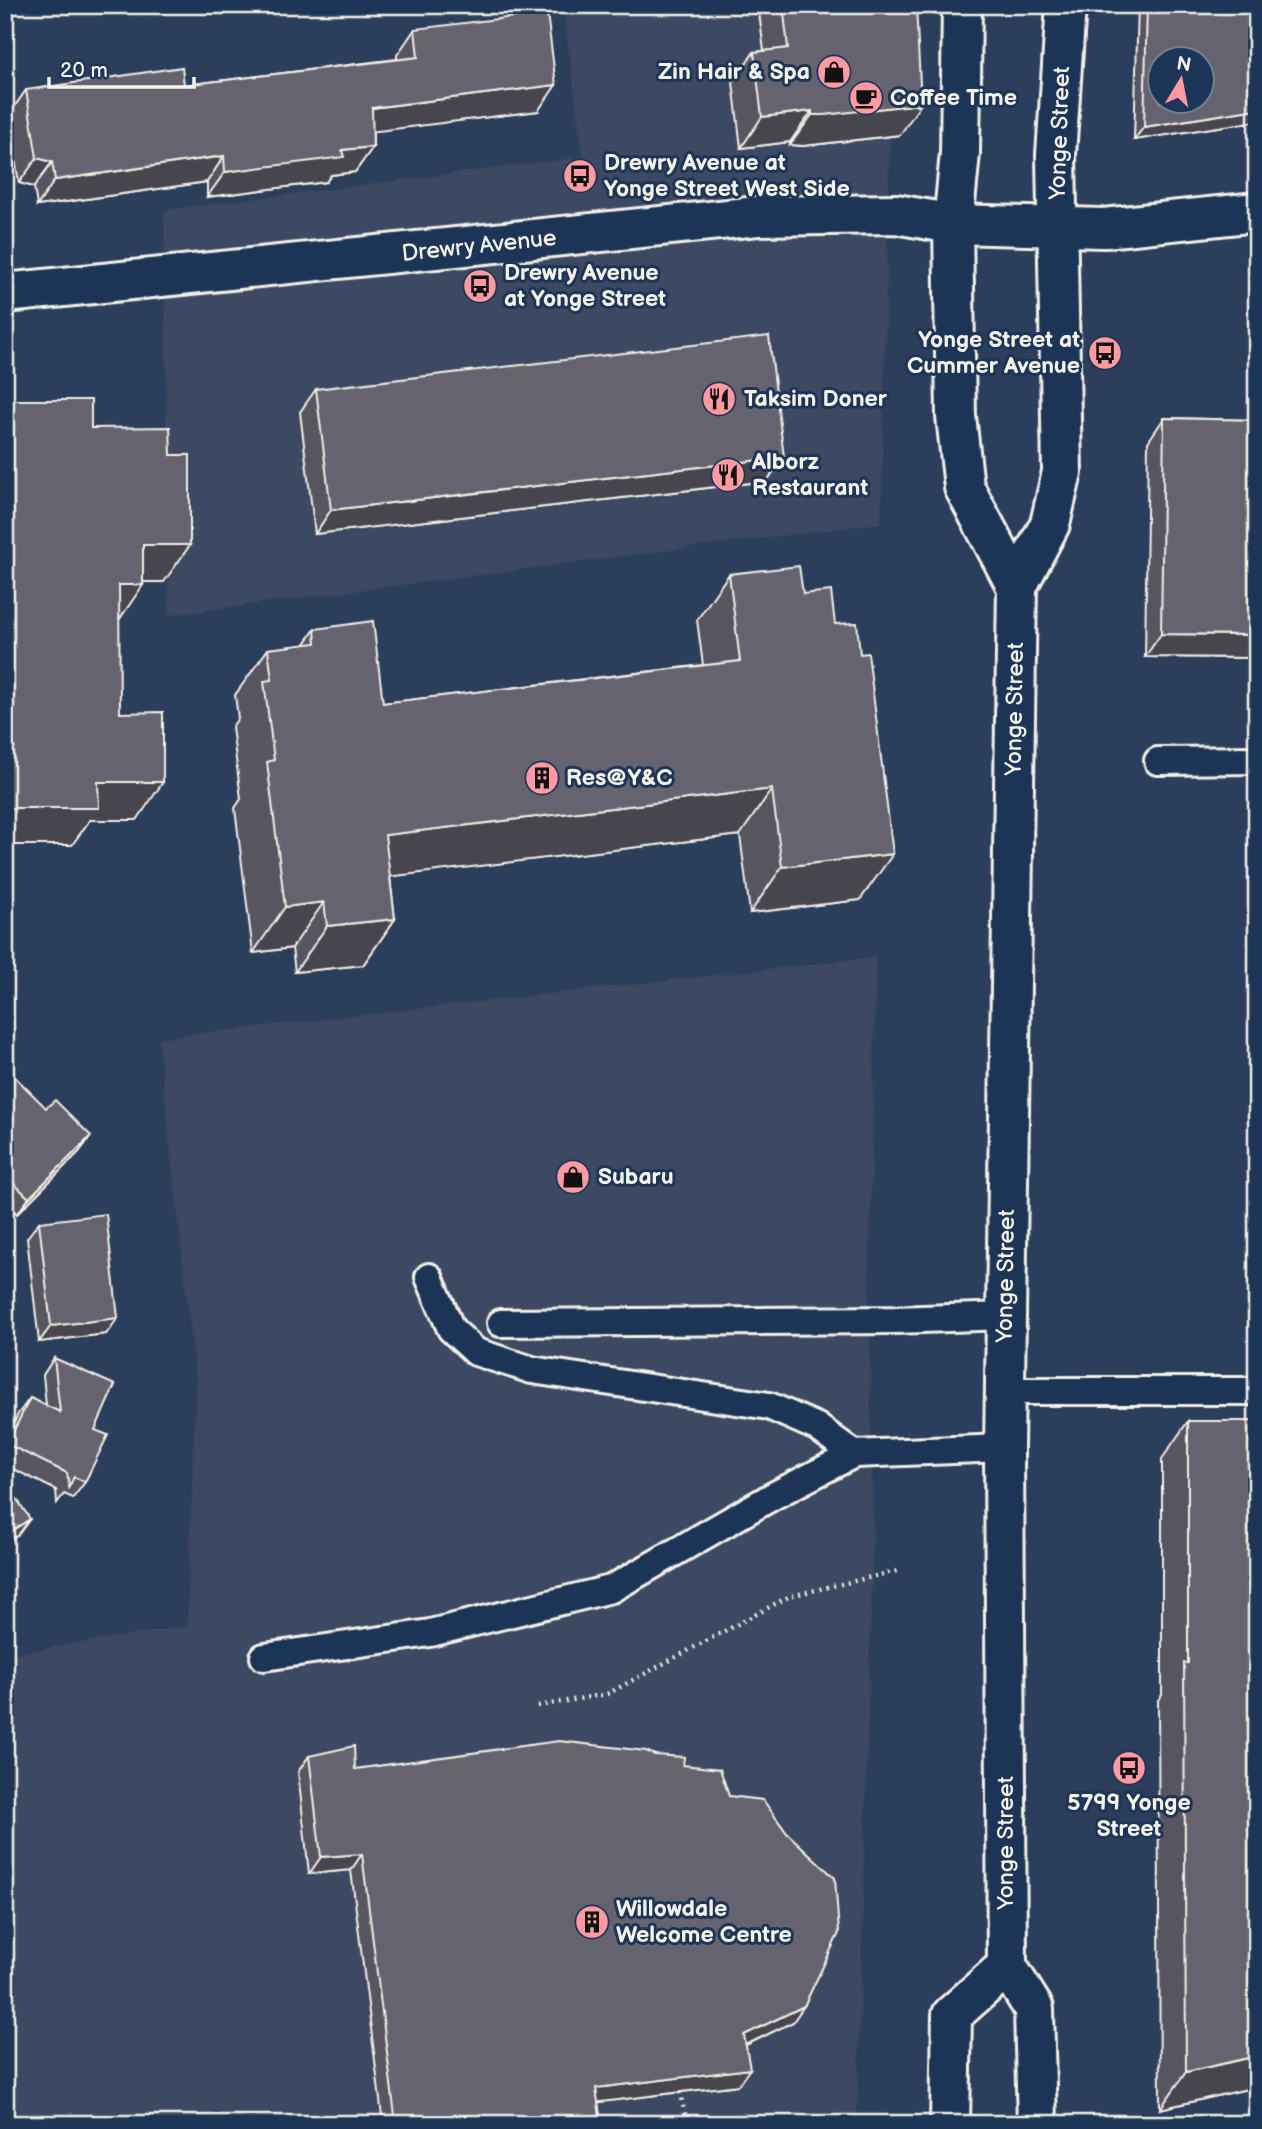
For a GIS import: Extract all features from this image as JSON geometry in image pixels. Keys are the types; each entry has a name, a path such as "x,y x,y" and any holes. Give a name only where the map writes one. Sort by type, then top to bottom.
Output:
{"main road":[{"name":"Yonge Street","path":"962,5 960,153 953,224 956,416 964,487 1017,587"},
{"name":"Yonge Street","path":"1007,1966 1004,1391 1017,587 1050,524 1062,472 1056,155 1066,5"},
{"name":"Drewry Avenue","path":"5,293 758,216 896,214 953,224 1104,228 1257,212"},
{"path":"950,2124 952,2015 1007,1966 1034,2009 1037,2124"}],"lane":[{"path":"1158,761 1257,760"},
{"path":"429,1277 451,1329 477,1352 532,1370 769,1406 817,1427 854,1454"},
{"path":"501,1323 881,1320 1006,1316"},
{"path":"1004,1391 1257,1391"},
{"path":"264,1657 430,1633 611,1589 773,1496 854,1454 1004,1448"}],"path":[{"path":"538,1706 607,1694 790,1596 897,1571"},
{"path":"680,2092 687,2124"}],"shaded area":[{"path":"563,5 893,5 881,523 169,615 164,210 583,157"},
{"path":"876,957 869,1293 873,1532 857,2124 5,2124 5,1655 187,1626 196,1379 158,1038"}],"building":[{"path":"783,5 916,5 921,104 824,115 812,115 812,111 762,117 754,52 788,48"},
{"path":"1147,5 1256,5 1257,109 1216,116 1216,46 1146,46 1146,116 1213,116 1144,127"},
{"path":"547,13 556,85 372,108 373,147 342,150 344,157 225,172 224,156 55,180 52,162 37,158 26,90 182,67 184,85 418,57 415,29"},
{"path":"769,336 784,457 331,510 316,389"},
{"path":"5,400 91,400 91,428 170,427 171,455 190,455 190,545 143,545 143,585 119,585 120,713 163,712 163,782 98,782 99,808 5,808"},
{"path":"1164,418 1257,420 1257,635 1161,634"},
{"name":"Res@Y&C","path":"799,566 803,594 831,591 835,624 857,623 860,654 868,653 893,854 782,867 772,789 385,835 395,919 327,926 324,902 285,907 267,762 274,760 264,681 272,680 268,649 316,643 315,629 373,621 383,703 740,661 729,574"},
{"path":"14,1076 46,1108 55,1100 91,1136 29,1198 5,1175 5,1085"},
{"path":"106,1214 118,1318 51,1326 39,1222"},
{"path":"54,1358 115,1385 95,1430 108,1435 85,1482 74,1477 69,1487 67,1473 7,1444 30,1398 60,1412"},
{"path":"1188,1421 1257,1421 1257,2056 1186,2072 1184,1663 1188,1663"},
{"path":"5,1481 30,1519 5,1535"},
{"name":"Willowdale Welcome Centre","path":"559,1741 684,1757 683,1765 720,1769 729,1796 763,1800 787,1833 835,1878 839,1933 804,2006 744,2035 750,2069 596,2088 601,2124 396,2124 362,1854 321,1857 309,1756 354,1746 355,1769"}],"place":[{"name":"Zin Hair & Spa","path":"834,72"},
{"name":"Coffee Time","path":"866,98"},
{"name":"Drewry Avenue at Yonge Street West Side","path":"580,176"},
{"name":"Drewry Avenue at Yonge Street","path":"480,286"},
{"name":"Yonge Street at Cummer Avenue","path":"1105,353"},
{"name":"Taksim Doner","path":"719,399"},
{"name":"Alborz Restaurant","path":"728,475"},
{"name":"Res@Y&C","path":"542,778"},
{"name":"Subaru","path":"573,1177"},
{"name":"5799 Yonge Street","path":"1129,1768"},
{"name":"Willowdale Welcome Centre","path":"592,1922"}]}
